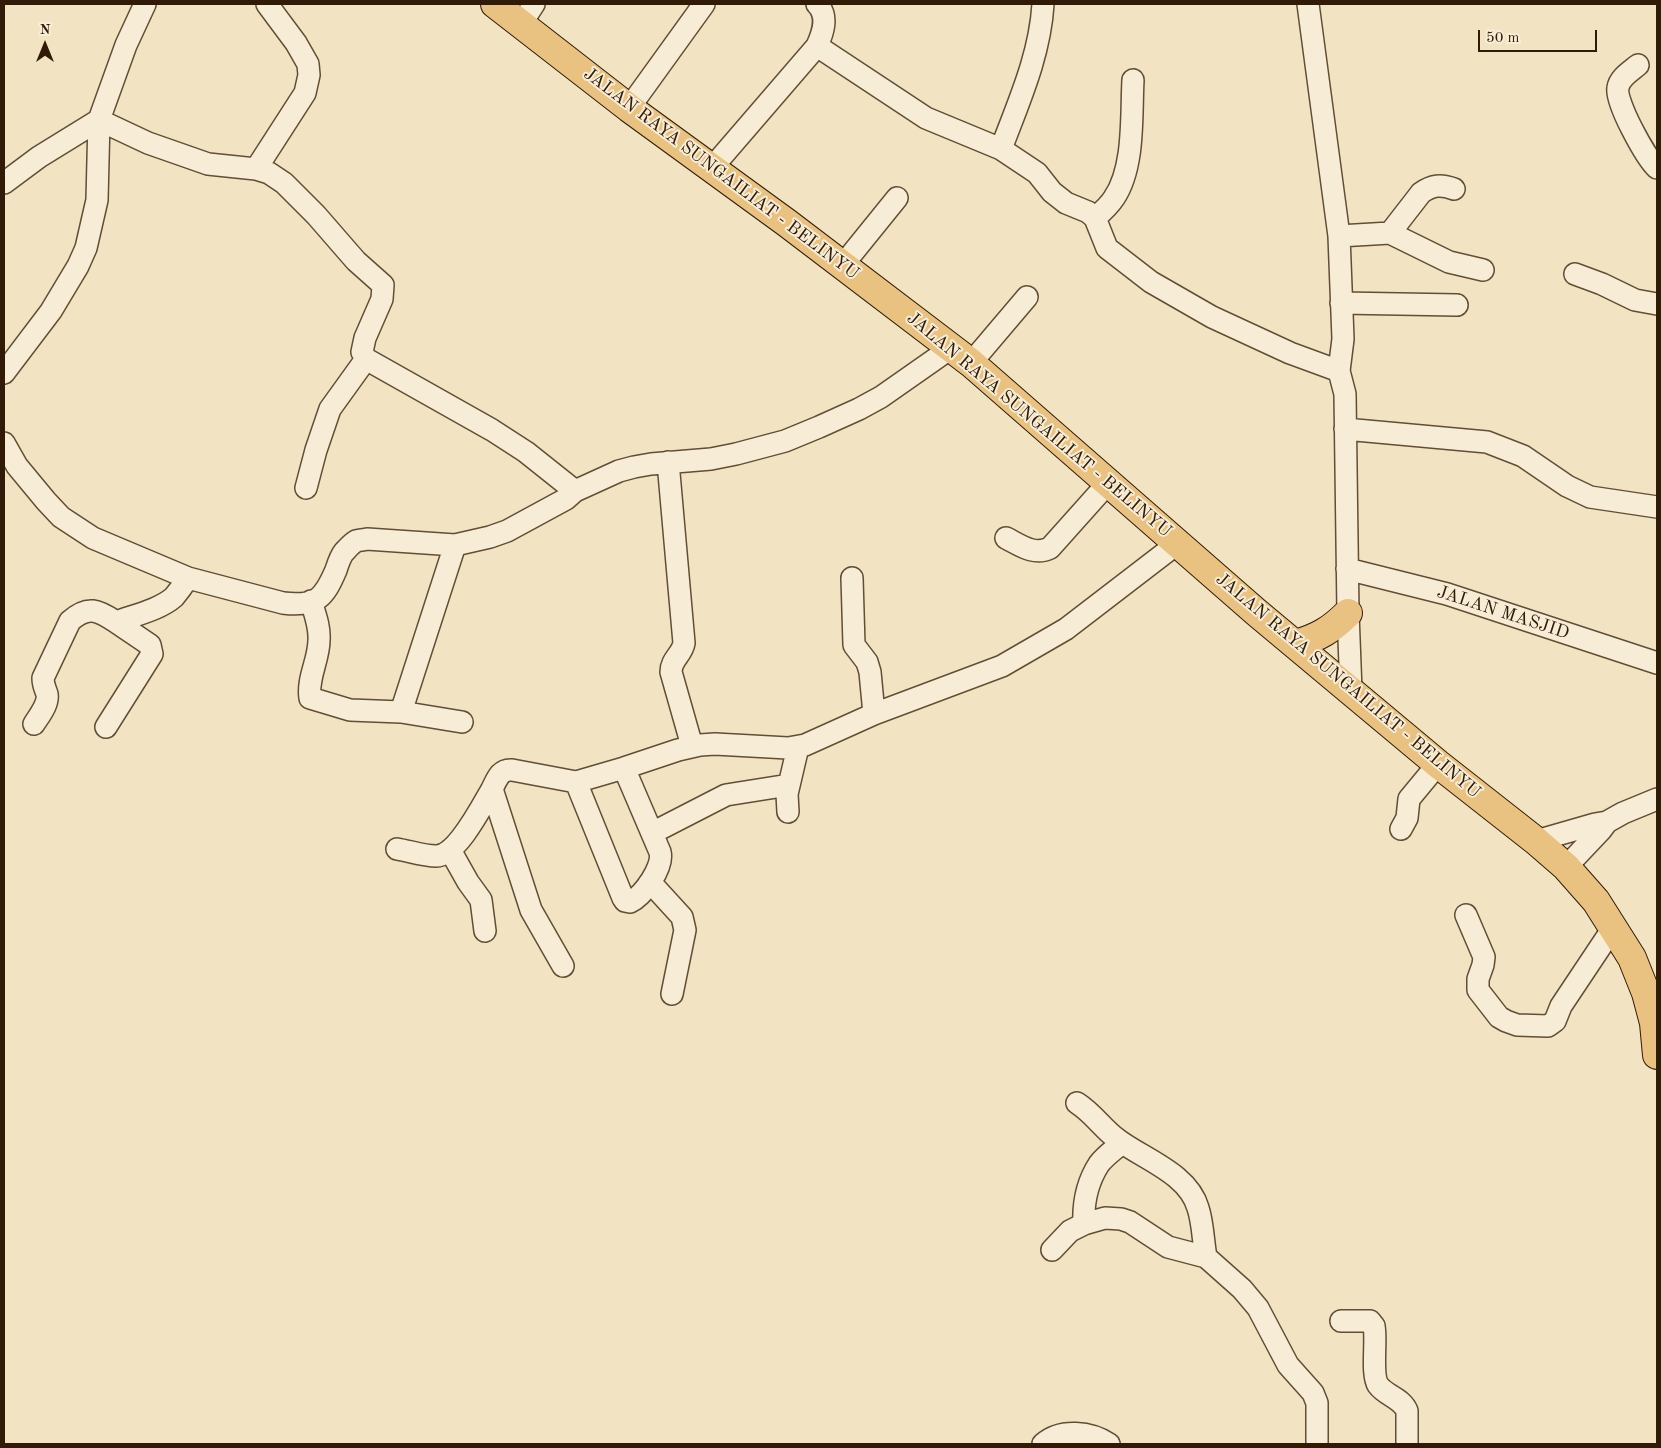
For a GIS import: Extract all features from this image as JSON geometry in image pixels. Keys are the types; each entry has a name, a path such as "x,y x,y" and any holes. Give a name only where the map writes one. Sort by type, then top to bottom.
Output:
{"highway":[{"name":"JALAN RAYA SUNGAILIAT - BELINYU","path":"495,4 528,14 629,108 787,223 961,356 1109,482 1256,612 1438,764 1566,867 1596,901 1632,958 1646,993 1654,1024 1657,1055"},
{"path":"1296,644 1326,632 1348,613"}],"street":[{"path":"4,373 51,311 78,266 86,248 97,200 99,120 126,45 145,4"},
{"path":"256,169 305,93 309,75 308,64 267,4"},
{"path":"629,108 704,4"},
{"path":"711,169 817,46 822,35 824,20 822,11 817,4"},
{"path":"1001,149 1034,60 1039,40 1042,4"},
{"path":"1308,4 1339,236 1343,339 1339,371 1345,394 1347,569 1351,691"},
{"path":"817,46 926,118 1001,149 1037,173 1052,192 1066,203 1083,209 1095,218 1107,248 1151,282 1212,317 1290,353 1339,371"},
{"path":"1638,65 1620,81 1618,95 1624,112 1645,152 1657,168"},
{"path":"1095,218 1115,197 1125,172 1128,158 1133,80"},
{"path":"99,120 148,143 208,164 256,169 269,173 284,183 316,214 356,261 383,285 382,299 365,338 362,352 366,359 492,430 526,452 575,490"},
{"path":"4,183 39,157 99,120"},
{"path":"1390,233 1426,190 1439,186 1454,189"},
{"path":"842,266 897,198"},
{"path":"1339,236 1390,233 1449,262 1483,270"},
{"path":"1575,274 1602,284 1635,300 1657,304"},
{"path":"4,443 18,466 61,517 105,545 188,578 294,604 311,602 328,590 342,556 356,541 367,539 455,545 490,537 507,531 566,499 575,490 634,466 711,459 736,454 785,441 819,427 961,356 1027,296"},
{"path":"1342,303 1457,305"},
{"path":"306,488 330,409 366,359"},
{"path":"1345,429 1487,442 1523,456 1567,486 1590,497 1657,507"},
{"path":"668,462 684,643 683,648 672,663 671,672 692,746"},
{"path":"1006,538 1033,551 1042,552 1050,548 1109,482"},
{"path":"397,849 436,856 445,854 463,834 502,772 506,769 576,782 692,746 715,744 798,748 874,714 1002,666 1085,616 1178,543"},
{"path":"401,712 455,545"},
{"name":"JALAN MASJID","path":"1347,569 1447,594 1657,663"},
{"path":"116,622 167,602 175,596 188,578"},
{"path":"852,578 854,645 867,662 870,672 874,714"},
{"path":"311,602 317,619 320,640 309,687 310,698 350,710 401,712 462,722"},
{"path":"34,724 47,703 47,694 43,682 44,674 70,621 77,615 94,611 102,612 150,645 152,654 106,727"},
{"path":"788,812 789,786 798,748"},
{"path":"1401,830 1408,818 1409,799 1438,764"},
{"path":"576,782 625,901 630,902 635,900 650,882 661,859 660,852 624,768"},
{"path":"652,833 726,796 789,786"},
{"path":"492,789 532,910 562,966"},
{"path":"1566,867 1607,822 1657,799"},
{"path":"1536,841 1607,822"},
{"path":"450,850 468,882 481,900 485,931"},
{"path":"650,882 682,917 685,924 672,994"},
{"path":"1466,915 1484,957 1478,980 1478,990 1499,1017 1506,1021 1526,1026 1548,1026 1555,1021 1561,1006 1613,928"},
{"path":"1077,1103 1094,1116 1122,1143 1164,1167 1189,1191 1198,1206 1206,1257"},
{"path":"1084,1224 1084,1202 1096,1170 1100,1163 1122,1143"},
{"path":"1052,1250 1070,1231 1084,1224 1105,1218 1121,1219 1168,1247 1206,1257 1242,1289 1258,1308 1288,1365 1313,1393 1317,1403 1317,1444"},
{"path":"1341,1321 1370,1321 1374,1326 1376,1380 1381,1388 1406,1407 1408,1412 1407,1444"},
{"path":"1043,1444 1054,1437 1075,1434 1098,1437 1109,1444"}]}
